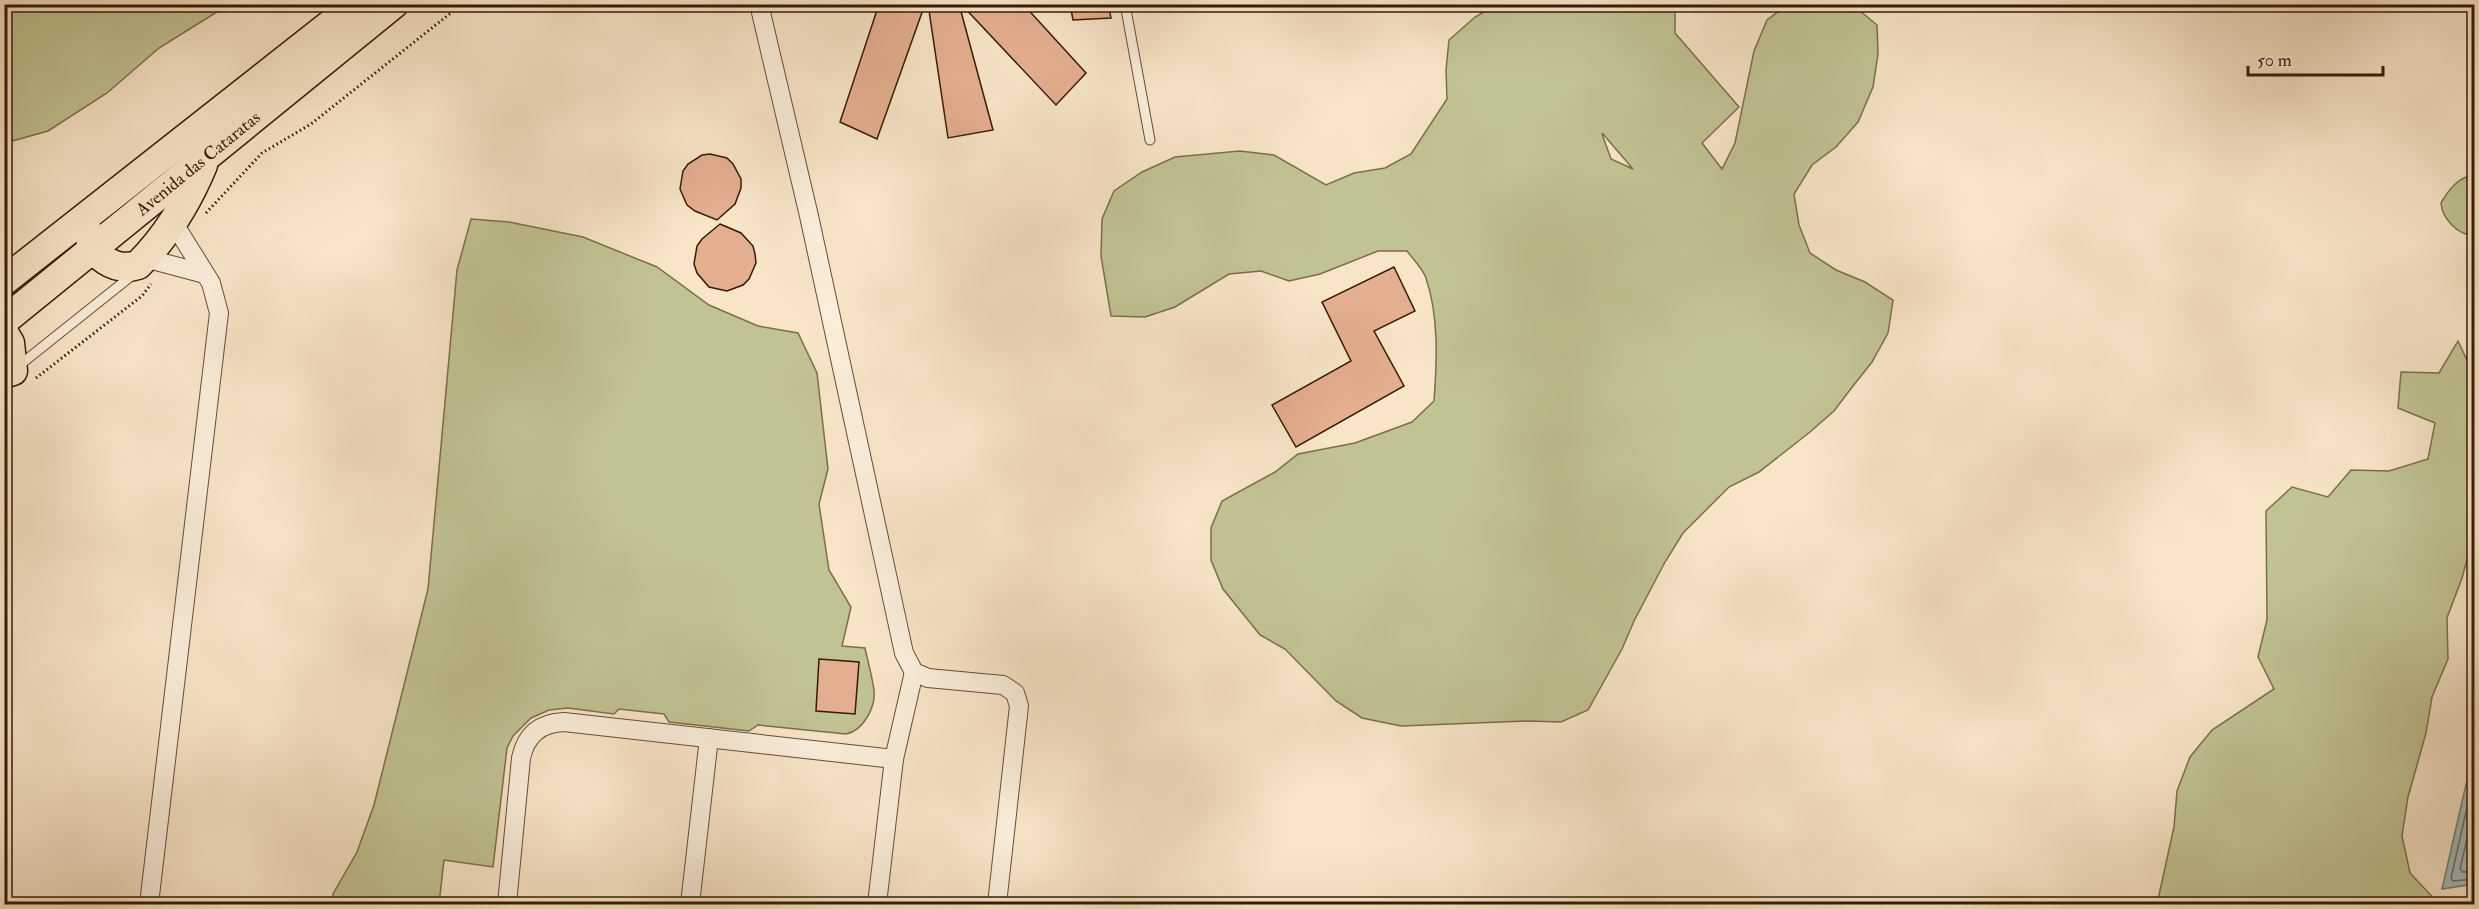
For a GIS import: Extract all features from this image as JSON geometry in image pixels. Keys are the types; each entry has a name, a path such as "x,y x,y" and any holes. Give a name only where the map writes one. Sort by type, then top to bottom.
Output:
{"main road":[{"name":"Avenida das Cataratas","path":"4,281 95,212 356,4"},
{"name":"Avenida das Cataratas","path":"4,321 394,4"},
{"path":"95,212 89,233 94,250 115,266 130,267 149,263 178,231 206,157"},
{"path":"4,333 10,343 13,380"}],"street":[{"path":"759,4 809,216 904,654 914,672 928,678 1004,685 1015,693 1018,706 997,904"},
{"path":"149,904 219,313 211,283 178,231"},
{"path":"149,263 205,274"},
{"path":"877,904 894,759 914,672"},
{"path":"507,904 521,758 528,739 535,731 553,723 564,722 894,759"},
{"path":"690,904 709,738"}],"lane":[{"path":"1125,4 1150,140"},
{"path":"13,380 149,263"}],"path":[{"path":"178,231 194,226 262,153 311,124 462,4"},
{"path":"4,402 13,380 142,296 149,263"}],"green space":[{"path":"5,4 228,5 159,48 107,93 48,131 5,143"},
{"path":"1481,4 1670,5 1675,11 1675,33 1739,107 1702,143 1722,169 1735,143 1754,51 1767,20 1787,5 1853,5 1877,25 1878,54 1873,87 1858,122 1836,147 1812,165 1794,194 1799,225 1810,253 1836,270 1865,282 1893,300 1888,333 1872,362 1834,411 1759,472 1729,487 1683,533 1665,562 1622,649 1588,710 1561,722 1528,721 1401,726 1362,718 1336,701 1285,649 1260,635 1223,589 1211,560 1211,528 1222,501 1275,472 1298,454 1355,443 1412,422 1434,401 1435,324 1425,275 1407,251 1378,251 1320,274 1289,281 1261,271 1229,274 1175,307 1145,317 1111,316 1101,256 1102,219 1114,191 1142,172 1175,157 1240,151 1274,155 1326,185 1354,173 1385,168 1411,154 1447,99 1446,70 1449,40 1475,17 1487,10","holes":["1603,134 1633,169 1611,159"]},
{"path":"2469,176 2474,178 2474,235 2462,233 2452,225 2444,214 2441,203 2453,186"},
{"path":"471,219 509,222 583,237 657,267 709,305 758,326 798,333 817,373 828,469 819,504 829,570 851,607 842,646 865,648 874,690 873,704 863,723 846,734 758,725 749,731 669,722 664,714 619,709 614,714 568,708 549,710 531,718 513,736 507,748 493,867 444,860 439,904 333,904 333,894 357,852 374,805 428,589 457,270"},
{"path":"2458,341 2474,375 2472,541 2462,578 2447,618 2448,659 2432,697 2426,733 2408,797 2402,836 2410,873 2439,904 2157,904 2174,827 2177,791 2190,757 2212,730 2274,689 2258,657 2267,620 2266,511 2292,487 2328,497 2351,470 2389,471 2428,459 2435,423 2398,408 2401,372 2439,373"}],"water":[{"path":"2474,619 2474,884 2442,889 2467,780"}],"building":[{"path":"879,4 925,4 877,139 840,122"},
{"path":"928,4 959,4 993,130 948,138"},
{"path":"961,4 1023,4 1086,73 1056,105"},
{"path":"1070,4 1108,4 1111,18 1073,20"},
{"path":"710,154 727,158 741,179 741,188 735,204 717,220 687,205 680,189 683,171 688,164 702,155"},
{"path":"720,224 741,233 753,246 756,263 749,279 743,285 727,291 709,287 697,273 694,264 697,246"},
{"path":"1394,267 1415,311 1374,331 1404,386 1296,447 1272,405 1351,361 1322,302"},
{"path":"819,659 859,662 855,714 816,711"}]}
